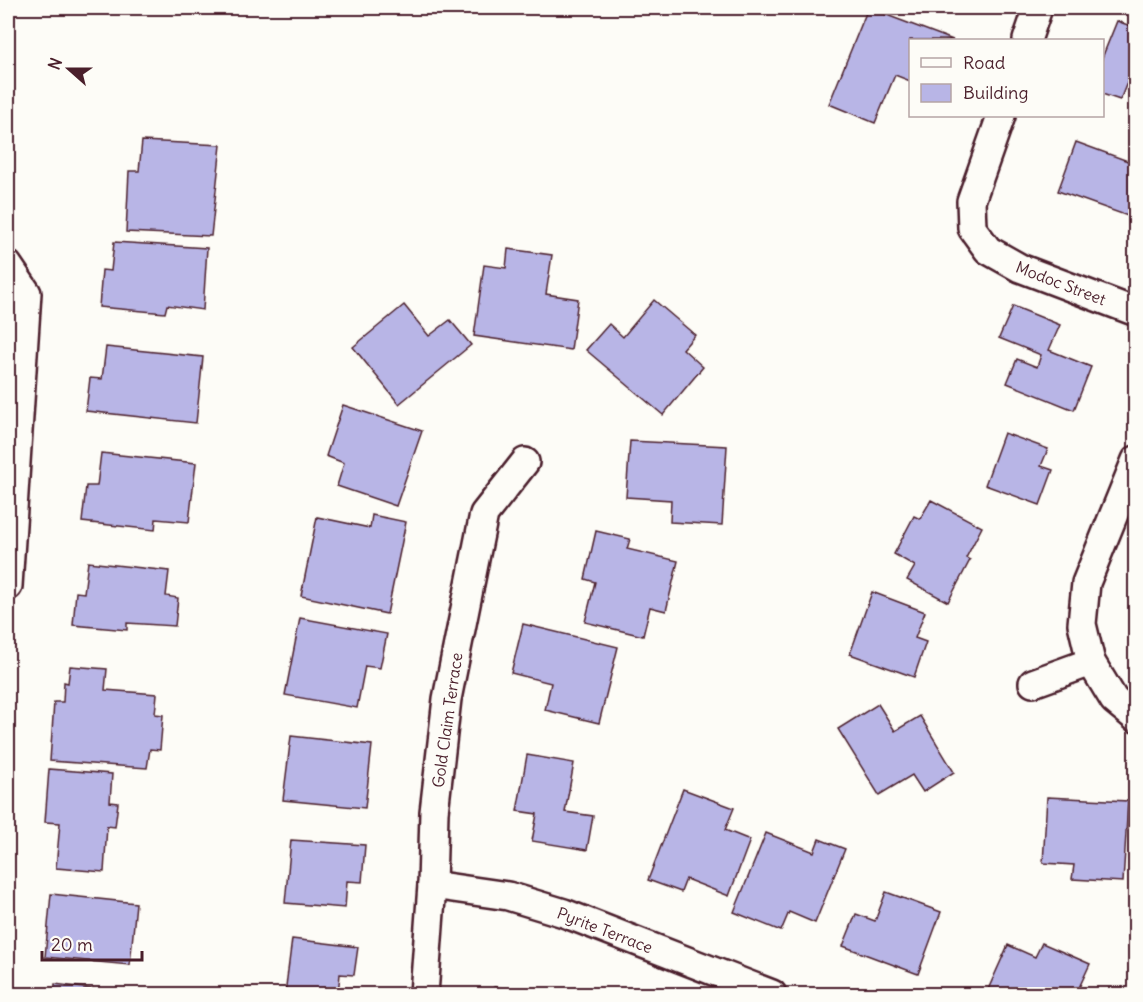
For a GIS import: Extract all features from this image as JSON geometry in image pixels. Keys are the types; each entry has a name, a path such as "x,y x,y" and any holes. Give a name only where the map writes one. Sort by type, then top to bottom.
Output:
{"street":[{"path":"1027,39 1038,8"},
{"name":"Modoc Street","path":"1001,117 971,201 972,228 988,250 1020,268 1136,312"},
{"path":"8,265 27,294 8,586"},
{"path":"1136,460 1086,583 1082,624 1091,662 1114,700 1136,718"},
{"name":"Gold Claim Terrace","path":"424,994 432,885 434,813 447,699 484,514 525,462"},
{"path":"1032,683 1091,662"},
{"name":"Pyrite Terrace","path":"432,885 508,896 564,913 772,994"}],"building":[{"path":"868,8 950,39 909,39 909,81 895,75 875,123 829,104"},
{"path":"1117,21 1136,28 1136,60 1120,100 1104,95 1104,53"},
{"path":"142,141 221,145 211,236 126,232 129,171 139,171"},
{"path":"1076,142 1136,164 1136,219 1058,191"},
{"path":"114,242 207,248 203,310 167,305 165,313 99,307 102,270 111,271"},
{"path":"508,249 552,255 546,294 578,299 571,350 474,336 484,265 506,268"},
{"path":"654,300 695,335 683,349 703,367 663,415 586,350 609,324 623,337"},
{"path":"404,305 429,336 450,320 471,345 399,404 353,347"},
{"path":"1013,306 1060,325 1049,350 1091,367 1074,410 1007,383 1017,359 1037,367 1041,355 999,338"},
{"path":"106,347 203,357 196,423 86,411 90,378 102,379"},
{"path":"343,405 422,431 396,506 337,486 344,463 326,456"},
{"path":"1004,433 1048,449 1041,466 1053,470 1040,505 985,485"},
{"path":"630,441 727,446 722,525 670,522 671,500 626,497"},
{"path":"101,453 196,463 189,522 156,519 155,530 82,522 86,486 97,486"},
{"path":"931,500 982,527 966,558 970,560 948,602 907,580 915,566 894,554 914,516 920,519"},
{"path":"372,515 406,522 387,614 301,596 317,517 370,528"},
{"path":"596,531 630,539 627,549 678,561 666,611 650,607 643,636 585,622 595,582 585,579"},
{"path":"88,562 169,571 166,596 178,598 175,626 127,623 127,630 73,625 76,592 84,593"},
{"path":"872,592 925,612 915,638 926,642 914,677 850,654"},
{"path":"300,618 387,634 380,668 365,666 357,708 285,695"},
{"path":"523,624 618,647 599,723 545,710 551,683 511,673"},
{"path":"70,666 107,669 105,690 157,694 155,714 163,715 160,750 150,749 147,768 50,761 54,702 63,702 64,682 68,683"},
{"path":"878,704 895,731 920,716 954,772 923,792 912,775 879,795 838,729"},
{"path":"291,736 372,745 365,808 283,800"},
{"path":"527,755 574,763 565,812 593,816 587,850 532,841 537,814 517,811"},
{"path":"49,769 112,774 110,802 118,803 115,827 107,826 104,872 56,868 60,823 45,822"},
{"path":"683,789 734,808 725,830 750,840 729,896 686,879 681,892 648,880"},
{"path":"1047,797 1128,801 1123,882 1072,879 1074,865 1043,863"},
{"path":"766,833 814,852 819,839 845,849 815,923 789,912 781,931 734,912"},
{"path":"291,840 365,845 362,882 347,881 345,908 285,903"},
{"path":"886,892 941,912 918,974 843,946 856,914 875,921"},
{"path":"51,894 136,903 130,965 45,957"},
{"path":"292,939 358,947 354,975 340,974 338,994 285,994"},
{"path":"1042,943 1090,964 1076,994 986,994 1008,945 1035,957"},
{"path":"55,984 106,991 106,994 54,994"},
{"path":"494,987 560,993 560,994 493,994"}]}
